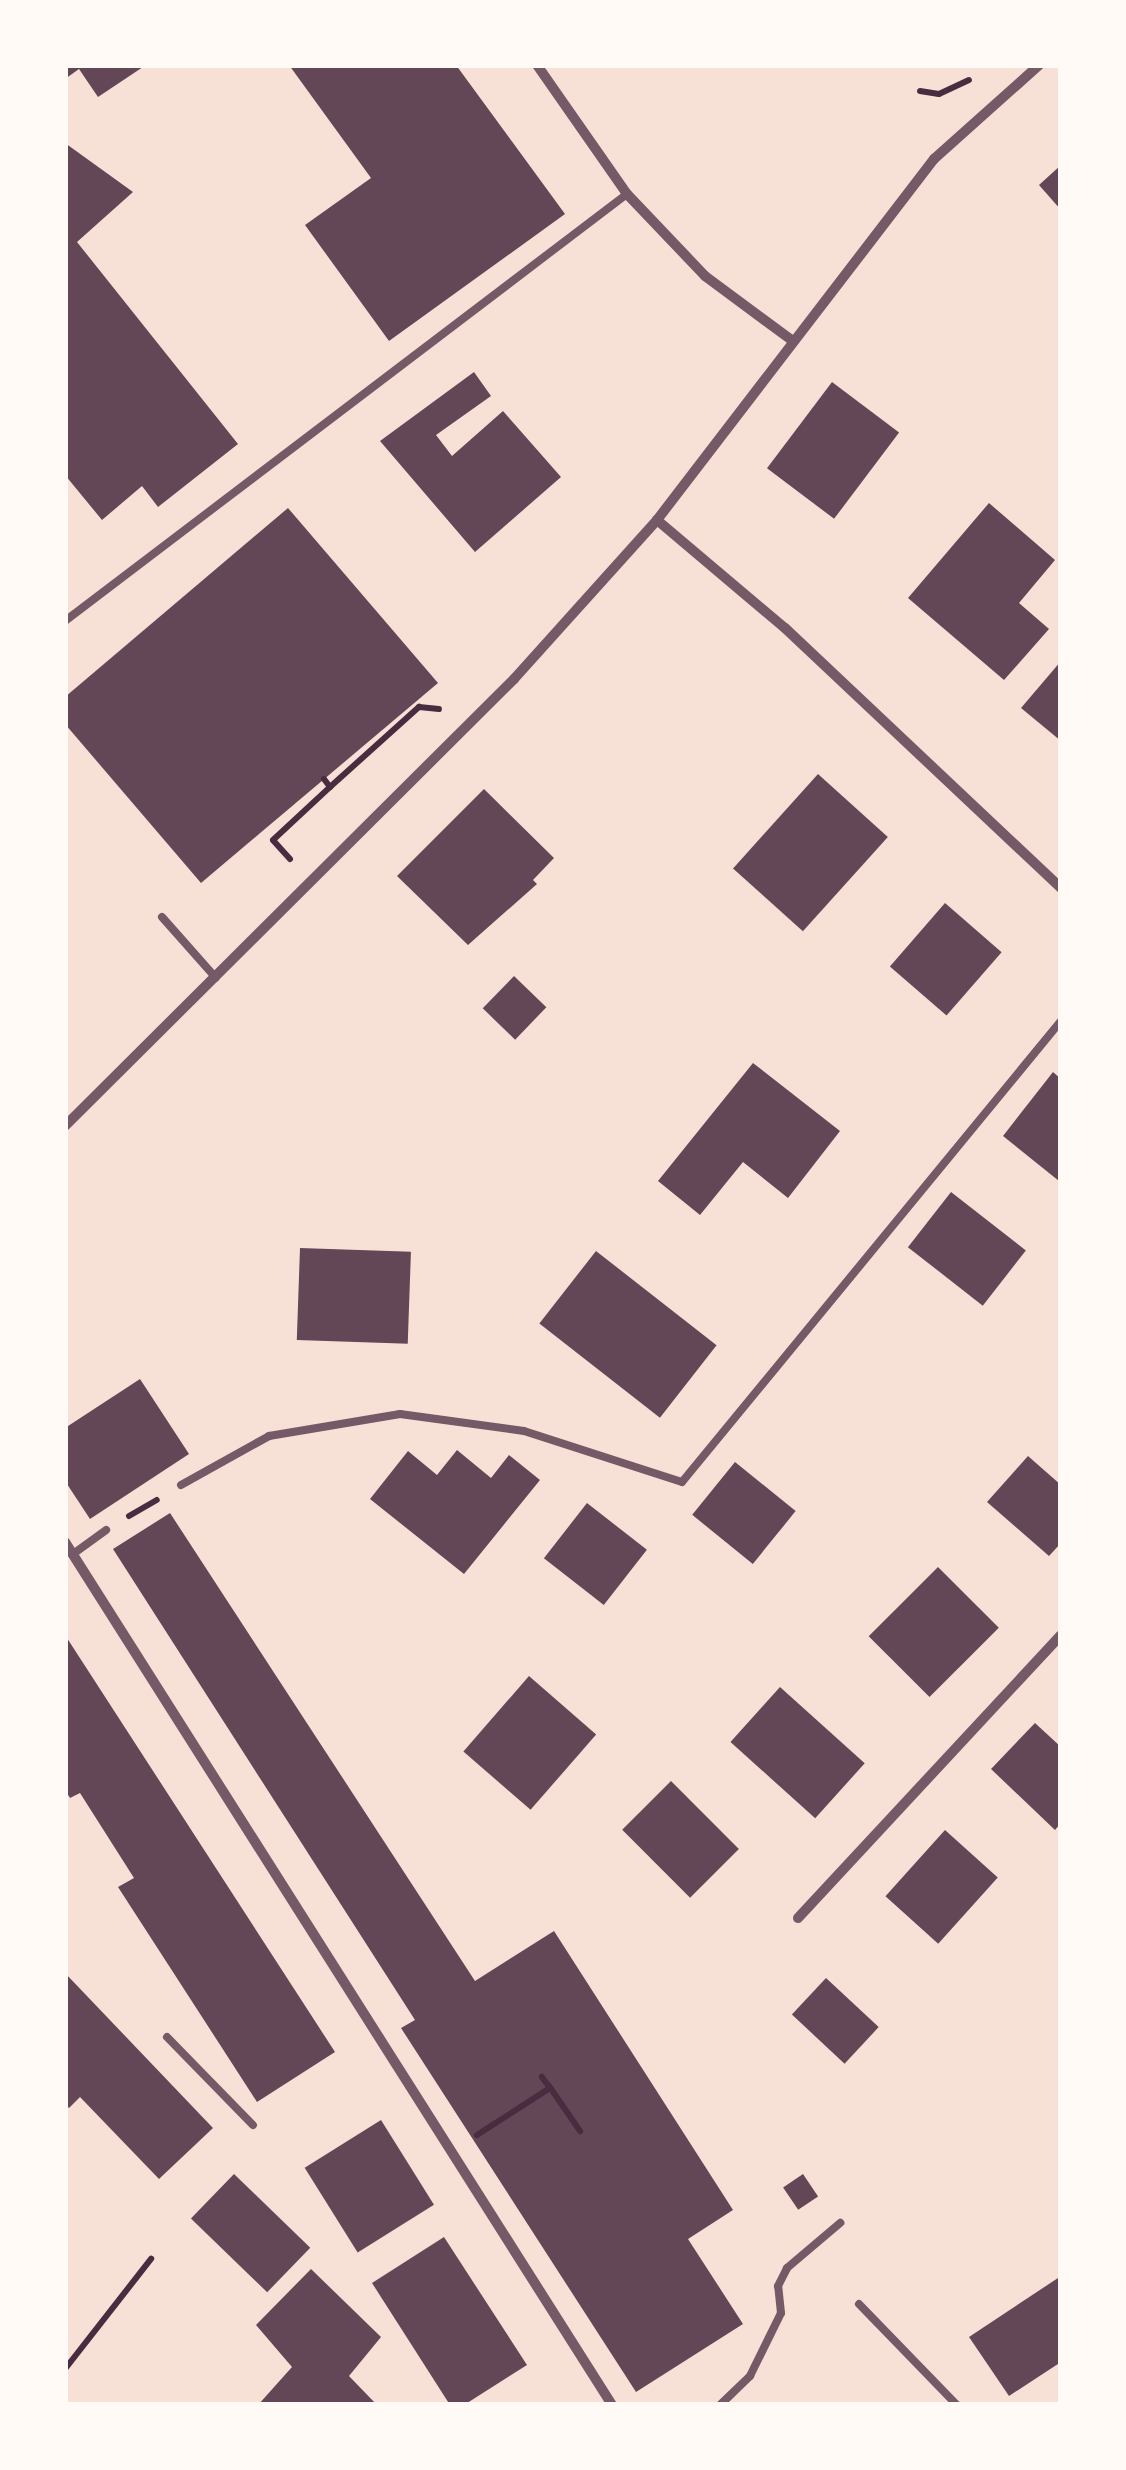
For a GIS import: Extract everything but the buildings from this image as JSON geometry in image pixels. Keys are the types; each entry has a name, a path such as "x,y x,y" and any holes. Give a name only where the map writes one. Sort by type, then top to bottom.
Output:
{"street":[{"path":"537,65 627,194 705,276 790,340"},
{"path":"68,1120 216,978 514,679 658,520 790,340 934,159 1039,65"},
{"path":"658,520 785,628 1061,888"},
{"path":"65,1542 612,2405"},
{"path":"798,1918 1061,1635"}],"lane":[{"path":"65,621 627,194"},
{"path":"162,917 216,978"},
{"path":"182,1485 269,1436 400,1414 524,1432 682,1482 1061,1021"},
{"path":"73,1554 106,1530"},
{"path":"166,2037 252,2124"},
{"path":"720,2405 750,2376 760,2357 781,2313 778,2286 787,2268 840,2223"},
{"path":"858,2304 957,2405"}],"path":[{"path":"920,92 939,94 975,78"},
{"path":"284,829 419,707 445,709"},
{"path":"324,779 330,787"},
{"path":"106,1530 182,1485"},
{"path":"452,2154 550,2088 542,2077 580,2131"},
{"path":"65,2369 151,2259"}]}
